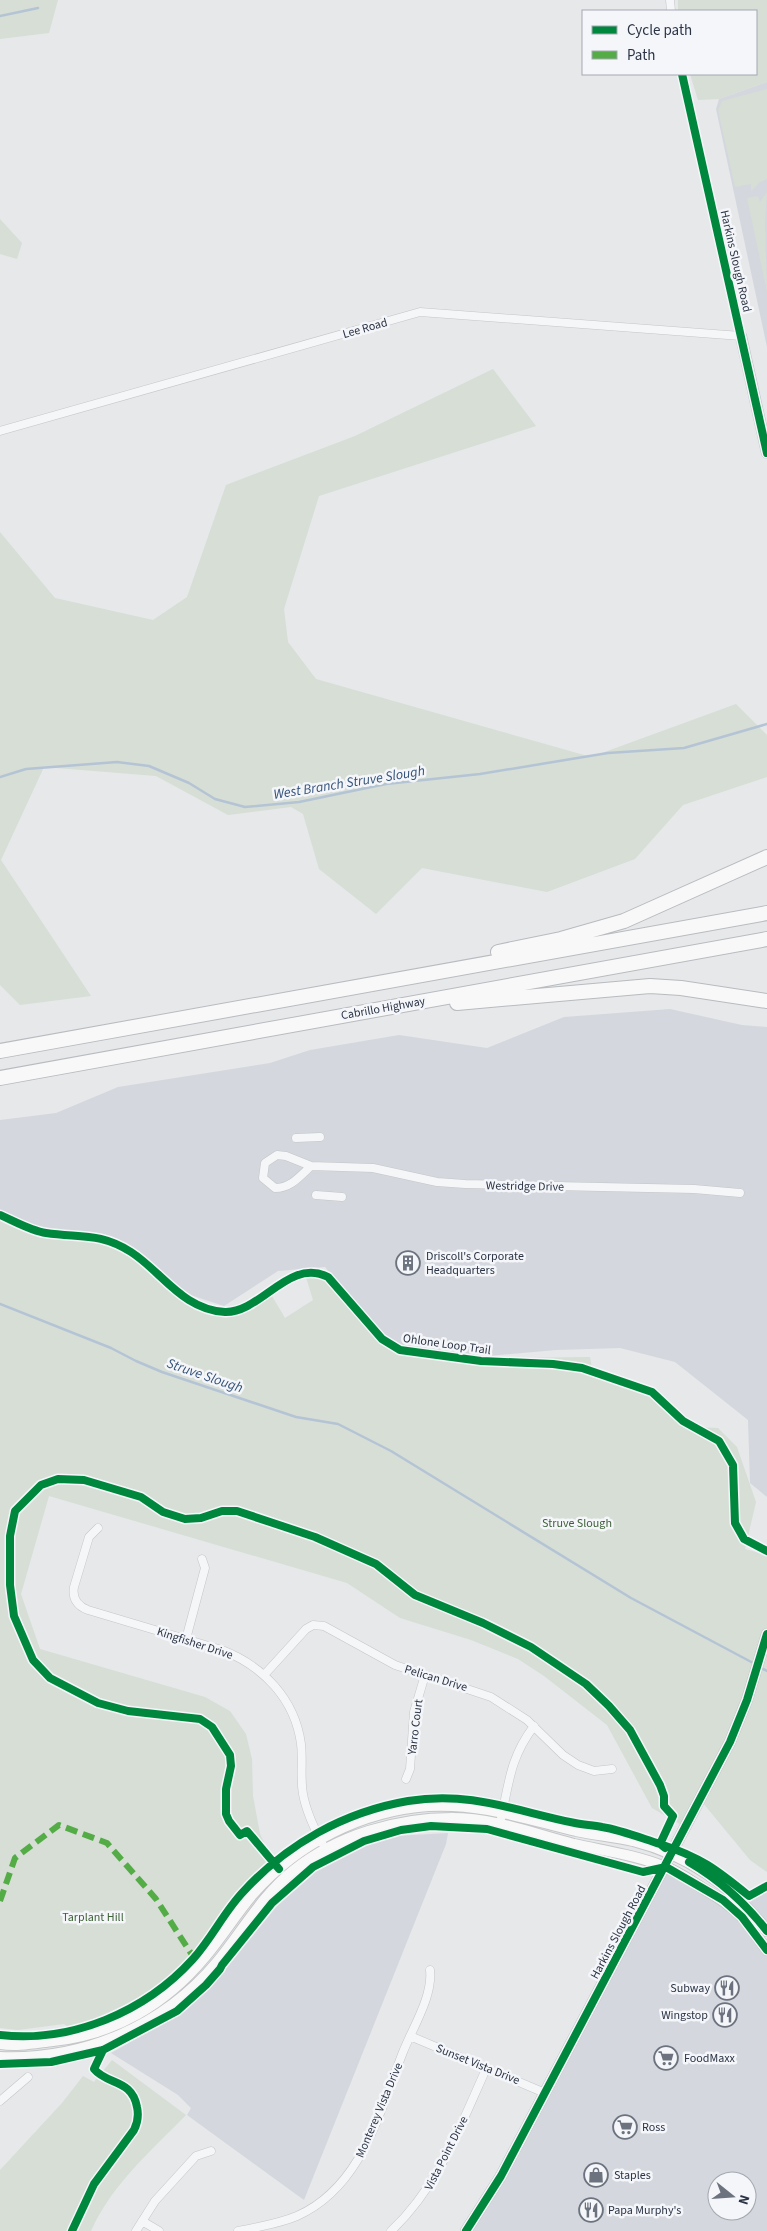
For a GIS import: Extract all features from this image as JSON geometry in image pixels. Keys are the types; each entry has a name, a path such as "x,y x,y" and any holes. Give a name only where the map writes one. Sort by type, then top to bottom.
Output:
{"highway":[{"path":"417,976 469,959 576,935 624,921 767,857"},
{"name":"Cabrillo Highway","path":"0,1051 767,913"},
{"name":"Cabrillo Highway","path":"0,1078 767,939"},
{"path":"386,1008 650,986 681,988 766,1001"}],"street":[{"name":"Harkins Slough Road","path":"682,75 767,454"},
{"name":"Lee Road","path":"0,431 420,312 741,336"},
{"path":"296,1138 320,1137"},
{"name":"Westridge Drive","path":"310,1166 290,1185 282,1188 275,1188 263,1178 265,1163 277,1155 286,1156 310,1166 372,1168 437,1182 740,1193"},
{"path":"316,1195 342,1197"},
{"name":"Kingfisher Drive","path":"98,1528 89,1537 74,1587 73,1592 77,1603 88,1610 232,1654 265,1674 280,1692 295,1720 301,1746 304,1801 326,1850"},
{"path":"186,1639 205,1568 202,1559"},
{"name":"Pelican Drive","path":"265,1674 306,1629 316,1624 328,1627 388,1662 491,1697 534,1726 563,1755 578,1765 594,1772 612,1770"},
{"name":"Harkins Slough Road","path":"466,2231 485,2204 545,2093 673,1854 730,1742 746,1700 767,1634"},
{"name":"Yarro Court","path":"406,1780 410,1769 414,1712 424,1675"},
{"path":"500,1824 514,1759 534,1726"},
{"path":"0,2044 80,2038 117,2025 147,2009 194,1970 266,1881 290,1858 320,1839 368,1818 412,1808 465,1806 503,1811 582,1832 635,1842 673,1854 691,1863 727,1888 749,1908 767,1931"},
{"path":"0,2057 38,2056 82,2049 116,2037 153,2018 181,1998 205,1975 285,1878 326,1850 358,1835 405,1822 456,1818 500,1824 566,1842 622,1853 666,1867 723,1900 742,1917 767,1950"},
{"name":"Monterey Vista Drive","path":"238,2231 298,2216 326,2198 342,2183 365,2148 431,1982 430,1970"},
{"name":"Sunset Vista Drive","path":"410,2036 545,2093"},
{"name":"Vista Point Drive","path":"391,2231 418,2204 434,2181 487,2067"},
{"path":"0,2101 28,2077"},
{"path":"136,2231 154,2201 196,2156 211,2151"},
{"path":"142,2221 159,2231"}],"shaded area":[{"path":"767,82 767,347 716,109 719,99"},
{"path":"670,1009 742,1025 767,1027 767,1497 750,1483 748,1420 675,1362 620,1348 556,1350 477,1357 388,1343 325,1267 278,1271 224,1306 181,1292 134,1253 102,1237 32,1227 0,1212 0,1120 56,1113 118,1087 270,1063 310,1050 399,1035 487,1048 564,1017"},
{"path":"448,1833 446,1844 304,2200 187,2115 191,2108 178,2095 111,2053 159,2026 190,2003 223,1972 286,1895 324,1865 359,1848 395,1836"},
{"path":"666,1867 721,1899 767,1950 767,2231 463,2231 485,2204"},
{"path":"760,1890 767,1891 767,1925 750,1903"}],"green space":[{"path":"0,0 58,0 49,33 0,39"},
{"path":"678,0 767,0 767,82 719,99 698,100 690,75 757,75 757,10 678,10"},
{"path":"767,89 767,179 760,182 751,191 751,184 735,187 718,110 722,101"},
{"path":"767,192 765,226 767,292 747,198 758,196 760,202"},
{"path":"0,219 22,243 17,259 0,254"},
{"name":"West Branch Struve Slough","path":"493,369 536,426 319,496 284,609 288,642 316,679 591,757 736,704 767,735 767,777 683,805 635,859 547,892 422,868 376,914 319,869 303,814 291,807 228,815 156,776 44,767 1,860 91,996 20,1005 0,985 0,532 55,598 153,620 187,597 226,485 355,436"},
{"name":"Struve Slough","path":"0,1216 12,1222 108,1236 166,1289 193,1307 226,1310 269,1291 285,1318 313,1300 306,1277 326,1272 390,1343 506,1358 590,1357 592,1369 615,1380 650,1386 691,1427 718,1428 737,1447 756,1502 745,1549 767,1555 767,1872 750,1860 698,1797 685,1827 652,1808 607,1725 544,1676 518,1659 471,1640 400,1618 347,1583 49,1496 21,1594 40,1649 205,1697 230,1711 246,1734 252,1759 253,1796 260,1834 272,1859 249,1883 187,1959 161,1982 133,2001 70,2028 64,2024 18,2030 0,2028"},
{"path":"112,2060 186,2115 121,2183 91,2231 0,2231 0,2170 62,2103 83,2076 94,2082"}],"waterway":[{"path":"0,16 38,8"},
{"name":"West Branch Struve Slough","path":"0,777 26,769 117,762 149,766 189,783 215,799 245,807 299,802 386,784 480,774 608,753 684,748 767,724"},
{"name":"Struve Slough","path":"0,1304 111,1348 162,1372 296,1417 338,1424 391,1451 631,1598 755,1664"},
{"name":"Struve Slough","path":"759,1667 767,1671"}],"marked path":[{"path":"0,1901 15,1858 59,1825 107,1843 156,1899 194,1958"}],"cycle path":[{"path":"682,75 767,453"},
{"name":"Ohlone Loop Trail","path":"0,1215 40,1232 109,1241 142,1260 185,1297 197,1305 210,1310 225,1312 238,1310 251,1304 288,1280 301,1274 314,1273 328,1277 382,1339 400,1350 481,1361 553,1364 582,1368 652,1392 683,1421 719,1441 733,1465 735,1523 744,1539 767,1551"},
{"path":"279,1869 247,1831 240,1835 229,1821 226,1814 226,1789 231,1766 230,1755 212,1727 200,1719 128,1711 98,1703 50,1678 33,1660 14,1616 10,1585 10,1536 15,1511 41,1485 58,1479 84,1480 141,1497 163,1512 185,1519 201,1518 222,1511 237,1511 315,1537 376,1564 415,1595 483,1623 531,1647 586,1684 630,1730 660,1785 664,1796 664,1806 673,1816 660,1844 697,1859 727,1878 749,1896 767,1886"},
{"path":"466,2231 501,2176 730,1742 747,1700 767,1634"},
{"path":"0,2035 54,2034 105,2020 130,2008 174,1978 193,1959 236,1900 278,1859 298,1845 339,1822 384,1806 431,1799 473,1800 575,1823 616,1830 660,1844 665,1848"},
{"path":"0,2064 51,2062 103,2050 177,2011 206,1985 272,1903 313,1867 364,1841 401,1830 431,1826 487,1829 643,1872 666,1867"},
{"path":"689,1862 711,1876 731,1893 767,1931"},
{"path":"666,1867 723,1900 742,1917 767,1950"},
{"path":"72,2231 94,2184 134,2130 138,2119 137,2107 130,2092 125,2087 99,2074 94,2069 103,2050"}],"place":[{"name":"Driscoll's Corporate Headquarters","path":"408,1263"},
{"name":"Subway","path":"727,1988"},
{"name":"Wingstop","path":"725,2015"},
{"name":"FoodMaxx","path":"666,2058"},
{"name":"Ross","path":"625,2127"},
{"name":"Staples","path":"596,2175"},
{"name":"Papa Murphy's","path":"591,2210"}],"park label":[{"name":"Tarplant Hill","path":"93,1917"}]}
